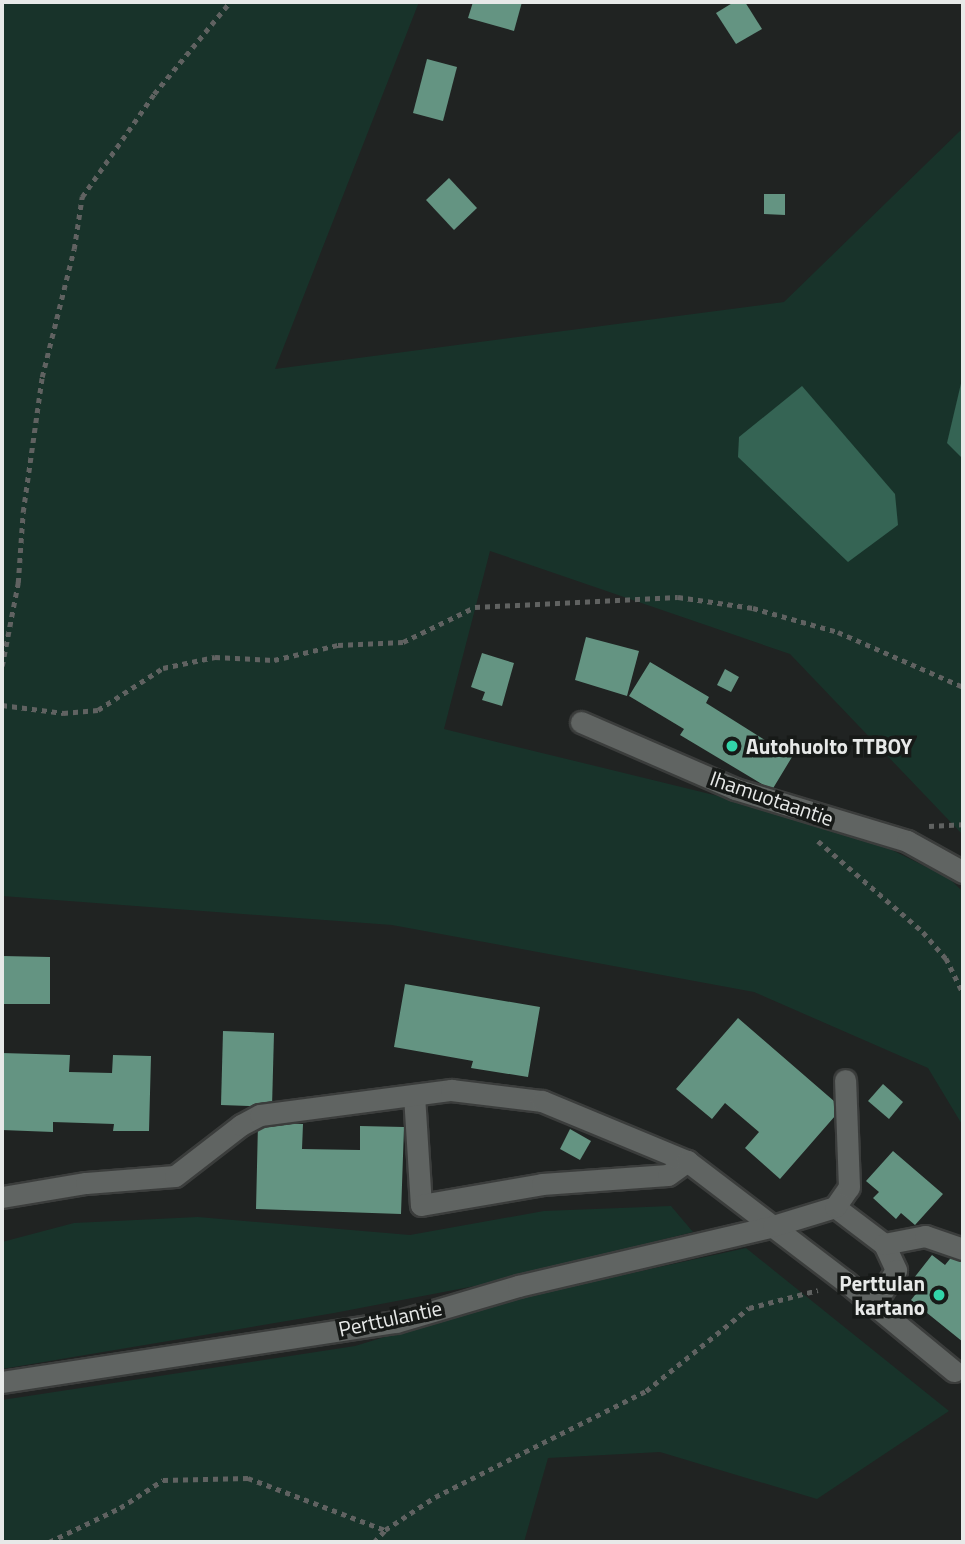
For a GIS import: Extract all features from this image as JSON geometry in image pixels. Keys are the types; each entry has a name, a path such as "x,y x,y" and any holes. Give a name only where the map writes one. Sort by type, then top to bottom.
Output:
{"street":[{"name":"Ihamuotaantie","path":"581,722 735,789 907,841 963,872"},
{"path":"845,1080 849,1186 835,1207 884,1244 896,1270 874,1305"},
{"path":"2,1197 86,1183 175,1176 241,1125 260,1115 451,1090 542,1101 688,1161 846,1282 954,1371"},
{"path":"414,1095 421,1205 541,1184 667,1175 688,1161"},
{"name":"Perttulantie","path":"2,1382 396,1322 518,1286 773,1226 835,1207"},
{"path":"884,1244 925,1236 963,1249"}],"path":[{"path":"2,666 18,583 23,512 42,377 74,249 82,197 153,94 230,2"},
{"path":"2,705 62,713 98,710 163,667 215,657 274,660 338,645 403,642 475,607 678,597 753,608 838,632 963,687"},
{"path":"815,837 923,932 946,958 963,993"},
{"path":"374,1542 385,1530 435,1497 646,1391 749,1308 846,1282"},
{"path":"50,1542 120,1508 163,1480 248,1478 385,1530"}],"shaded area":[{"path":"2,2 419,2 275,369 784,302 963,128 963,835 790,654 490,551 444,729 845,827 949,878 963,892 963,1126 928,1068 754,992 392,925 2,896"},
{"path":"963,375 963,459 947,443"},
{"path":"802,386 895,494 898,525 848,562 738,457 739,437"},
{"path":"671,1206 693,1232 480,1285 334,1313 2,1369 2,1242 74,1223 198,1217 410,1235 544,1211"},
{"path":"746,1248 949,1411 817,1499 660,1452 548,1458 524,1542 2,1542 2,1400 355,1346 500,1302"}],"building":[{"path":"473,2 522,2 514,31 468,18"},
{"path":"734,2 745,2 762,29 736,44 716,13"},
{"path":"427,59 457,67 443,121 413,113"},
{"path":"449,178 477,208 454,230 426,200"},
{"path":"764,194 785,194 785,215 764,214"},
{"path":"586,637 639,651 627,696 575,680"},
{"path":"482,653 514,663 502,706 482,700 485,692 471,687"},
{"path":"650,662 709,697 706,703 792,757 772,790 680,735 684,729 629,696"},
{"path":"725,669 739,677 731,692 717,685"},
{"path":"2,956 50,957 50,1004 2,1004"},
{"path":"405,984 540,1007 528,1077 471,1068 473,1061 394,1047"},
{"path":"738,1018 842,1108 780,1179 745,1148 759,1132 725,1103 712,1119 676,1089"},
{"path":"223,1031 274,1033 272,1107 221,1105"},
{"path":"2,1053 70,1055 69,1072 112,1073 113,1055 151,1056 149,1131 113,1131 114,1124 53,1122 53,1132 2,1130"},
{"path":"883,1084 903,1102 889,1119 868,1101"},
{"path":"258,1123 303,1124 302,1149 360,1150 360,1126 404,1127 401,1214 256,1209"},
{"path":"570,1129 591,1141 580,1160 560,1149"},
{"path":"893,1151 943,1194 915,1225 901,1213 896,1219 873,1198 879,1192 866,1181"},
{"name":"Perttulan kartano","path":"954,1254 963,1261 963,1342 911,1300 919,1290 910,1283 932,1255 945,1265"}],"place":[{"name":"Autohuolto TTBOY","path":"732,746"},
{"name":"Perttulan kartano","path":"939,1295"}]}
